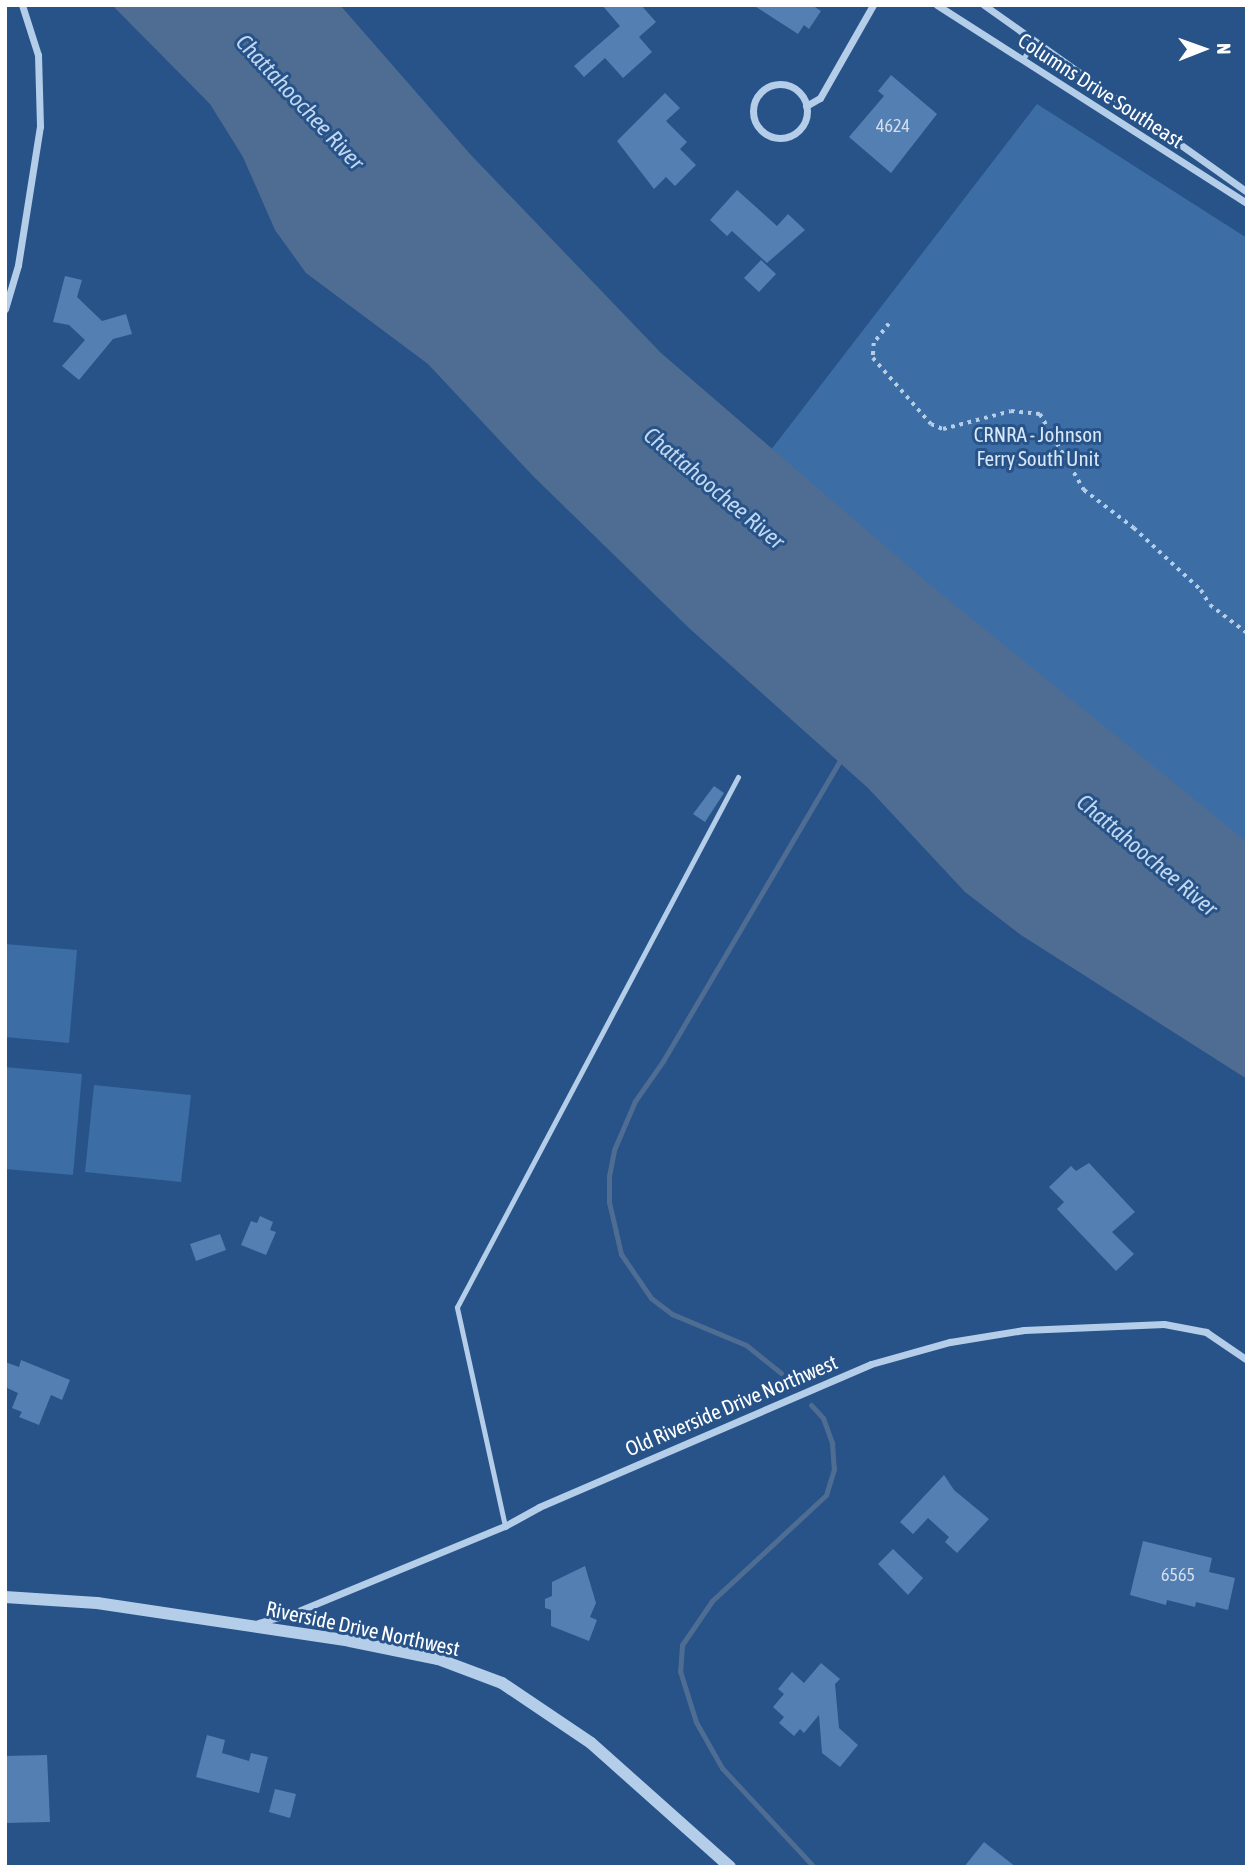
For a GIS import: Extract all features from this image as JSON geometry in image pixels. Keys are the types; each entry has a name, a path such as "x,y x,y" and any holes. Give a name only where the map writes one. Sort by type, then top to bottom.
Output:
{"street":[{"path":"5,309 18,265 40,126 38,55 22,5"},
{"path":"806,106 820,98 873,5"},
{"name":"Columns Drive Southeast","path":"937,5 1247,203"},
{"name":"Columns Drive Southeast","path":"984,5 1247,192"},
{"path":"778,84 801,94 806,106 806,119 788,137 775,138 755,123 756,97 778,84"},
{"name":"Old Riverside Drive Northwest","path":"244,1624 268,1622 296,1612 505,1526 539,1507 871,1364 950,1342 1024,1330 1164,1324 1206,1332 1247,1360"},
{"name":"Riverside Drive Northwest","path":"5,1597 74,1600 244,1624 438,1659 502,1683 591,1743 730,1867"}],"lane":[{"path":"1023,59 1035,40"},
{"path":"505,1526 457,1307 738,778"}],"path":[{"path":"889,324 874,343 873,358 931,424 943,429 1011,411 1040,414 1084,490 1134,528 1201,590 1210,606 1247,633"}],"green space":[{"name":"CRNRA - Johnson Ferry South Unit","path":"1037,104 1247,238 1247,883 764,459"},
{"path":"5,944 77,950 69,1043 5,1037"},
{"path":"5,1067 82,1074 73,1175 5,1169"},
{"path":"94,1085 191,1095 181,1182 85,1172"}],"water":[{"name":"Chattahoochee River","path":"112,5 340,5 470,154 661,353 929,584 1247,842 1247,1079 1021,935 965,892 868,788 690,629 533,476 428,364 306,273 275,230 243,157 210,104"}],"building":[{"path":"602,5 641,5 656,22 639,37 652,52 623,78 605,58 584,77 574,66 620,26"},
{"path":"753,5 812,5 821,11 809,29 804,25 798,34"},
{"path":"891,75 937,114 891,173 849,137 884,96 878,91"},
{"path":"665,93 680,108 666,121 687,142 680,149 696,165 675,186 666,177 654,189 617,141"},
{"path":"737,190 777,226 788,214 805,230 767,263 732,231 727,236 710,220"},
{"path":"761,260 776,274 759,292 744,278"},
{"path":"65,276 82,280 77,297 102,321 126,314 132,334 113,339 79,380 62,366 85,340 69,325 53,322"},
{"path":"714,786 724,793 705,822 693,814"},
{"path":"1089,1163 1135,1212 1112,1232 1134,1254 1116,1271 1057,1209 1064,1202 1049,1187 1071,1166 1076,1171"},
{"path":"260,1216 273,1222 270,1230 276,1232 266,1255 241,1245 251,1221 257,1223"},
{"path":"220,1234 226,1250 196,1261 190,1244"},
{"path":"21,1360 70,1380 62,1400 51,1395 39,1425 19,1417 22,1412 12,1408 18,1393 5,1387 5,1362 19,1367"},
{"path":"944,1475 954,1490 989,1519 957,1553 945,1542 949,1537 928,1518 913,1534 900,1522"},
{"path":"1143,1541 1212,1558 1209,1572 1235,1578 1228,1610 1196,1602 1195,1607 1167,1600 1166,1605 1130,1595"},
{"path":"893,1549 923,1578 908,1595 878,1564"},
{"path":"585,1566 596,1603 590,1617 597,1620 589,1641 551,1626 551,1610 545,1608 545,1599 552,1596 552,1582"},
{"path":"821,1663 840,1679 835,1684 839,1728 858,1745 840,1767 822,1753 819,1715 804,1733 800,1729 794,1736 779,1723 784,1717 773,1707 784,1694 778,1689 792,1672 804,1683"},
{"path":"207,1735 225,1740 222,1753 249,1761 251,1753 268,1757 259,1793 196,1777"},
{"path":"47,1755 50,1822 5,1823 5,1756"},
{"path":"275,1789 296,1794 290,1818 269,1812"},
{"path":"984,1842 1016,1867 964,1867"}],"waterway":[{"path":"781,1373 746,1345 672,1314 651,1298 621,1254 609,1202 609,1176 614,1150 635,1101 663,1061 842,757"},
{"path":"811,1405 823,1418 832,1443 834,1469 826,1495 712,1601 682,1645 680,1671 696,1722 722,1768 814,1867"}]}
